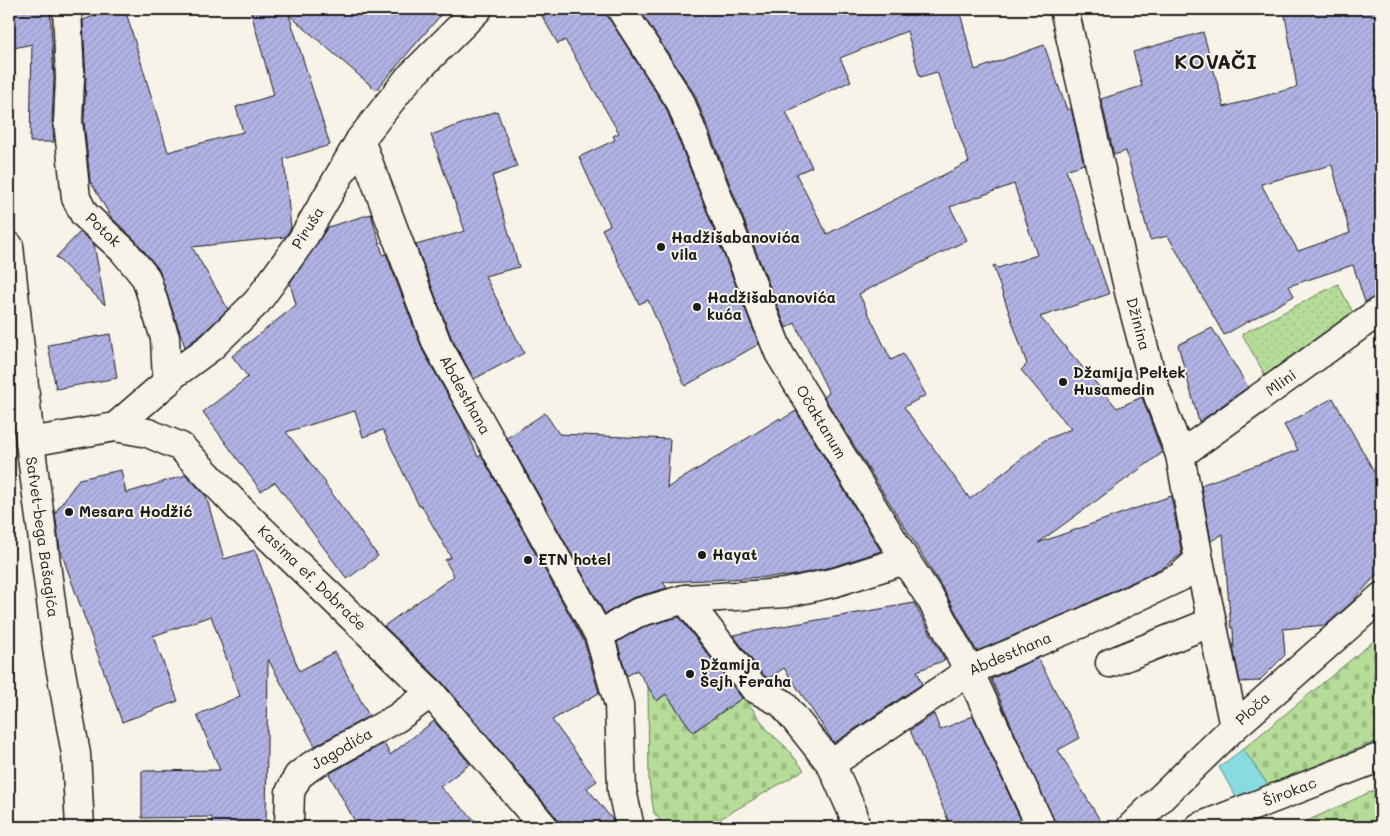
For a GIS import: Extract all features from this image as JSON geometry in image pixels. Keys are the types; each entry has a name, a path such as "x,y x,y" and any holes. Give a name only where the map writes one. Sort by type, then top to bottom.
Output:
{"street":[{"name":"Potok","path":"67,9 70,79 68,121 76,198 84,214 123,250 146,278 165,338 167,382"},
{"name":"Piruša","path":"115,427 167,382 172,375 211,347 257,302 302,240 360,140 408,79 478,9"},
{"name":"Očaktanum","path":"621,9 680,101 779,353 932,601 968,670 1041,827"},
{"name":"Džinina","path":"1064,9 1130,296 1153,382 1180,455 1199,560 1234,726"},
{"name":"Abdesthana","path":"360,140 437,344 599,635 619,704 622,790 629,823"},
{"name":"Safvet-bega Bašagića","path":"9,246 30,442 58,655 76,754 80,827"},
{"name":"Mlini","path":"1180,455 1381,310"},
{"name":"Kasima ef. Dobrače","path":"30,442 115,427 148,433 181,447 239,508 431,692 544,827"},
{"path":"599,635 637,613 684,599 786,592 836,582 905,560"},
{"name":"Abdesthana","path":"831,764 968,670 1082,623 1180,578 1199,560"},
{"name":"Ploča","path":"1131,827 1234,726 1336,634 1381,597"},
{"path":"684,599 754,688 782,703 831,764 853,813 855,827"},
{"path":"1110,663 1212,622"},
{"name":"Jagodića","path":"289,827 290,792 298,776 311,766 397,718 431,692"},
{"name":"Širokac","path":"1200,827 1381,757"}],"green space":[{"path":"1338,284 1358,322 1270,384 1242,334"},
{"path":"1381,635 1381,739 1268,785 1243,749"},
{"path":"648,687 657,701 666,694 693,732 744,697 769,732 785,746 804,770 706,827 664,825 654,813 649,781"},
{"path":"1381,787 1381,827 1294,827"}],"water":[{"path":"1243,749 1268,785 1237,799 1219,767"}],"building":[{"path":"9,9 50,9 54,79 52,120 54,142 30,142 32,44 9,49"},
{"path":"113,9 125,9 168,152 243,132 236,107 274,95 250,9 446,9 376,90 289,15 330,145 284,159 291,228 285,237 192,247 228,309 201,335 185,347 158,268 135,240 111,217 90,181 84,121 86,78 83,20"},
{"path":"538,9 606,9 608,17 666,108 759,344 685,386 648,300 639,304 602,229 610,225 579,157 615,140 613,136 619,133 565,40 558,44"},
{"path":"639,9 959,9 975,70 1044,45 1067,110 1071,108 1084,164 1066,170 1109,294 1040,317 1117,408 1142,397 1162,453 1038,543 1171,496 1182,554 1164,567 1076,609 977,651 945,592 824,397 829,393 795,323 786,328 695,95","holes":["907,31 920,77 937,72 969,162 827,234 796,174 812,167 786,112 851,81 840,58","1014,184 1037,255 998,268 995,265 993,266 1027,364 1021,370 1071,429 1045,440 970,499 904,407 926,395 903,354 891,360 859,294 967,240 950,207"]},
{"path":"1284,9 1381,9 1381,295 1365,302 1353,265 1289,286 1294,296 1224,335 1168,236 1150,240 1126,151 1114,155 1101,99 1142,86 1133,52 1203,32 1224,107 1297,87","holes":["1332,165 1350,233 1298,251 1261,184"]},
{"path":"497,111 517,167 492,176 519,267 485,276 524,353 474,379 451,337 416,245 465,231 431,135"},
{"path":"371,214 383,255 386,254 423,351 463,422 478,457 481,455 584,641 599,693 552,720 597,781 587,788 612,819 614,827 559,827 556,817 443,683 384,626 454,576 445,560 451,557 421,505 419,506 383,430 363,437 355,411 286,432 326,483 378,556 347,579 275,482 261,491 203,412 248,377 232,356 296,305 290,283 328,227"},
{"path":"80,232 94,244 105,305 56,257"},
{"path":"1212,328 1248,387 1199,422 1178,345"},
{"path":"110,334 117,378 56,389 48,345"},
{"path":"1333,398 1381,484 1381,570 1351,603 1326,625 1283,629 1285,655 1259,681 1240,682 1234,653 1233,628 1231,628 1223,534 1211,541 1201,485 1298,450 1284,425"},
{"path":"796,411 881,551 832,567 790,576 663,582 667,588 632,598 605,614 507,438 545,413 559,434 670,439 667,488 780,418 781,420"},
{"path":"121,470 126,493 186,475 206,496 224,559 255,550 299,671 335,652 369,716 315,746 268,659 266,827 212,827 212,817 142,818 142,771 220,770 197,715 240,696 211,616 153,636 178,701 122,722 60,549 55,513 79,479"},
{"path":"914,603 945,660 917,671 922,684 834,743 784,668 769,678 764,676 733,635"},
{"name":"Džamija Šejh Feraha","path":"679,617 742,698 693,732 666,694 657,701 637,670 627,676 617,642 643,627"},
{"path":"1038,658 1080,738 1058,750 1104,827 1056,827 991,679"},
{"path":"934,714 940,730 973,716 1024,827 951,827 910,730"},
{"path":"434,721 470,764 440,787 482,827 358,827 329,774 384,743 390,755"}],"place":[{"name":"Hadžišabanovića vila","path":"661,247"},
{"name":"Hadžišabanovića kuća","path":"697,307"},
{"name":"Džamija Peltek Husamedin","path":"1063,382"},
{"name":"Mesara Hodžić","path":"69,512"},
{"name":"Hayat","path":"702,555"},
{"name":"ETN hotel","path":"528,560"},
{"name":"Džamija Šejh Feraha","path":"690,674"}],"district":[{"name":"KOVAČI","path":"1216,62"}]}
